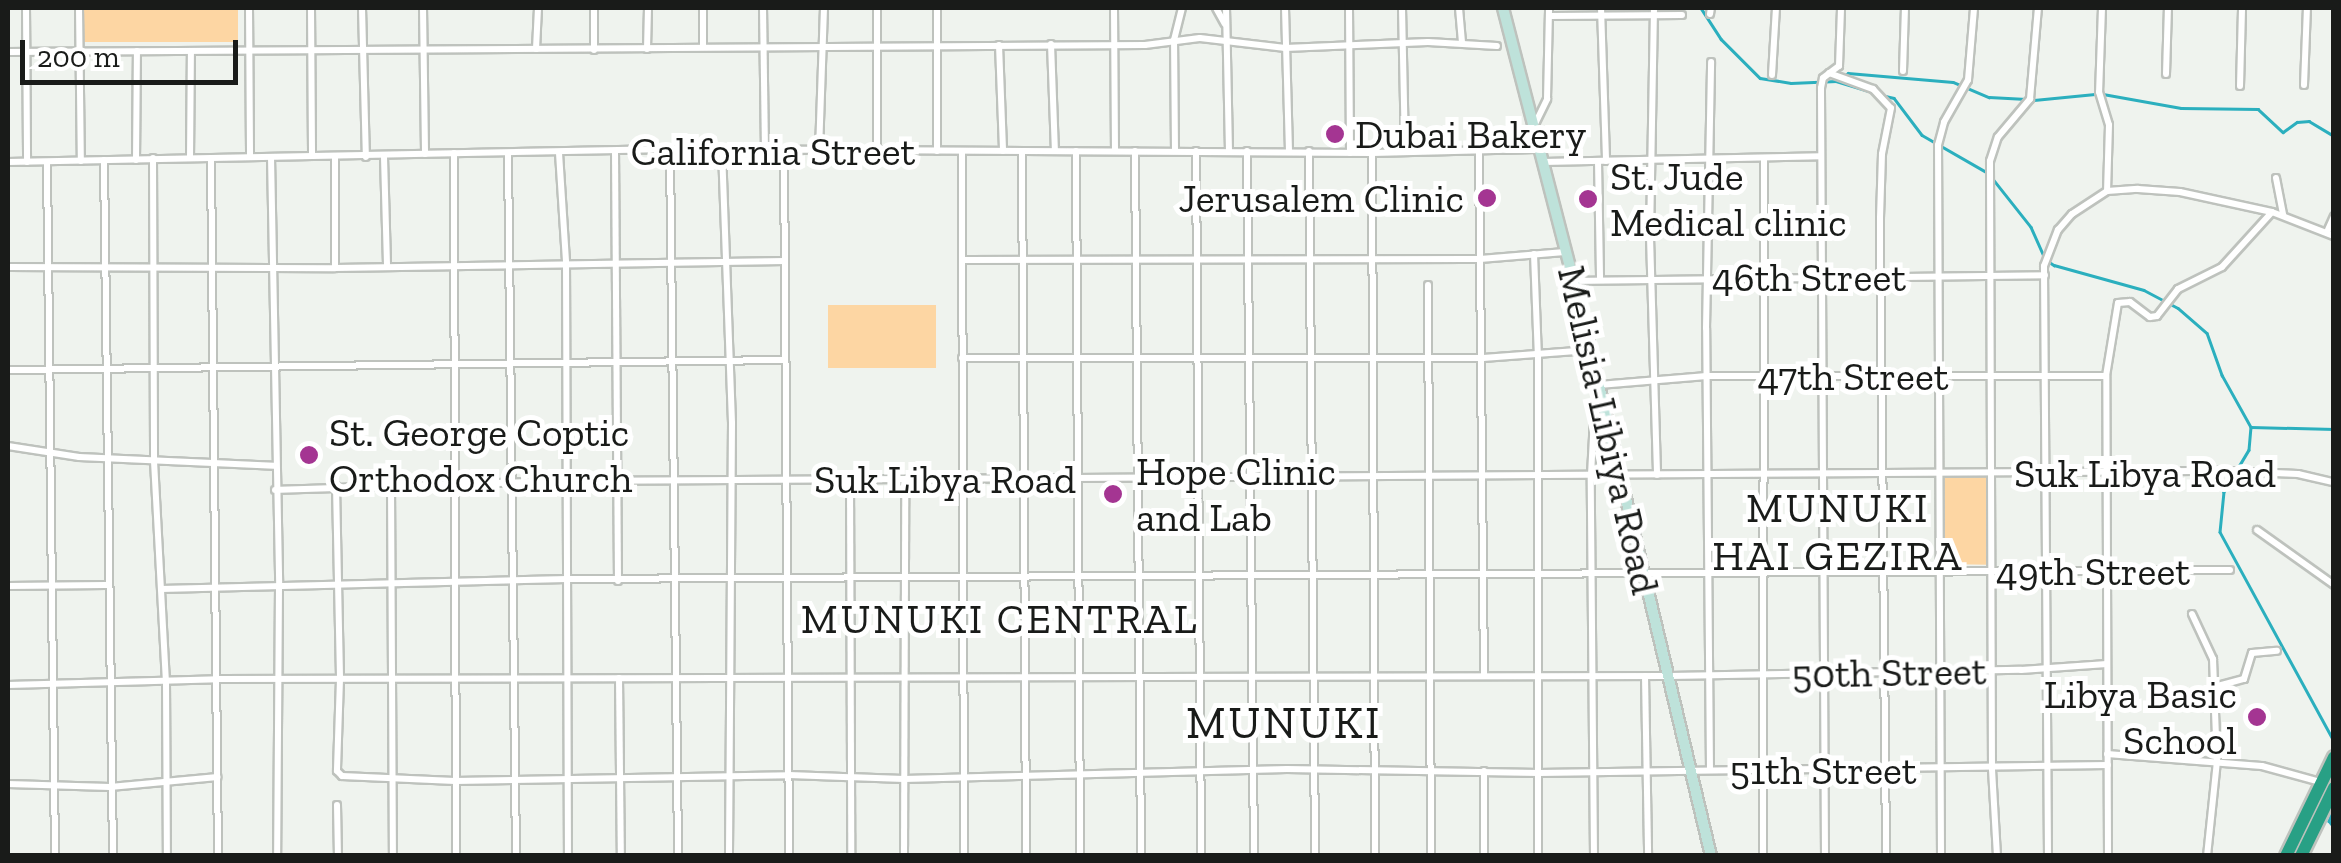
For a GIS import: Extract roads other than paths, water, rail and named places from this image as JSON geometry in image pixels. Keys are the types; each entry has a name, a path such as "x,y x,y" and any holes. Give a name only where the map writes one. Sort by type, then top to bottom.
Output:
{"highway":[{"path":"2286,856 2334,756"},
{"path":"2301,856 2334,788"}],"main road":[{"name":"Melisia-Libiya Road","path":"1503,8 1599,384 1711,856"}],"street":[{"path":"26,8 27,162"},
{"path":"78,8 81,161"},
{"path":"249,8 250,157"},
{"path":"310,8 312,156"},
{"path":"362,8 366,156"},
{"path":"423,8 425,154"},
{"path":"536,49 538,8"},
{"path":"594,8 594,50"},
{"path":"646,50 648,8"},
{"path":"702,8 703,47"},
{"path":"763,8 764,149"},
{"path":"819,151 824,8"},
{"path":"877,151 878,8"},
{"path":"937,8 937,150"},
{"path":"1114,8 1115,151"},
{"path":"1175,150 1174,40 1182,8"},
{"path":"1216,8 1227,27"},
{"path":"1226,8 1229,151"},
{"path":"1285,8 1290,151"},
{"path":"1349,8 1350,153"},
{"path":"1402,8 1404,152"},
{"path":"1458,8 1462,42"},
{"path":"1600,280 1601,8"},
{"path":"1654,8 1652,278 1657,475"},
{"path":"1772,74 1776,8"},
{"path":"1824,856 1821,88 1840,60 1841,8"},
{"path":"1903,71 1905,8"},
{"path":"1942,856 1936,377 1938,146 1944,122 1968,80 1974,8"},
{"path":"1997,856 1991,671 1990,161 1998,137 2030,100 2038,8"},
{"path":"2102,8 2100,94 2108,125 2107,191"},
{"path":"2166,74 2168,8"},
{"path":"2240,86 2242,8"},
{"path":"2304,85 2307,8"},
{"path":"1534,125 1548,98 1549,12 1600,17 1682,15"},
{"path":"8,52 646,50 1174,40 1285,48 1462,42 1497,46"},
{"path":"999,44 1003,150"},
{"path":"1051,44 1055,151"},
{"path":"136,160 137,50"},
{"path":"190,158 192,51"},
{"path":"1710,770 1707,376 1711,62"},
{"path":"1826,76 1873,88 1892,108 1882,154 1880,276 1886,856"},
{"path":"670,149 674,776 678,856"},
{"name":"California Street","path":"8,162 670,149 1350,153 1539,149"},
{"path":"722,150 730,362 728,856"},
{"path":"1479,150 1484,676"},
{"path":"615,151 618,580"},
{"path":"784,151 790,856"},
{"path":"962,151 964,856"},
{"path":"1022,151 1026,856"},
{"path":"1076,151 1080,856"},
{"path":"1134,151 1141,856"},
{"path":"1196,151 1201,856"},
{"path":"1247,151 1254,856"},
{"path":"1309,151 1313,477 1310,676 1315,856"},
{"path":"454,153 456,856"},
{"path":"508,153 516,856"},
{"path":"1372,153 1374,856"},
{"path":"559,154 566,262 568,856"},
{"path":"334,268 335,156"},
{"path":"1543,162 1822,156"},
{"path":"271,157 280,679 277,856"},
{"path":"384,157 387,264"},
{"path":"153,158 154,460 166,682 167,856"},
{"path":"211,158 218,856"},
{"path":"1764,158 1764,856"},
{"path":"104,160 104,458 113,856"},
{"path":"47,162 56,856"},
{"path":"2276,178 2284,214"},
{"path":"2048,856 2045,275 2046,259 2058,230 2072,214 2107,191 2180,192 2284,214 2330,234 2334,216"},
{"path":"2108,856 2106,376 2118,304 2130,302 2150,317 2157,316 2178,289 2222,267 2272,212"},
{"path":"962,260 1480,258 1566,252"},
{"path":"1534,254 1538,356 1538,856"},
{"path":"8,267 155,264 271,269 387,264 785,261"},
{"name":"46th Street","path":"1573,282 1762,276 2045,275"},
{"path":"1428,285 1426,577 1431,856"},
{"path":"962,358 1483,358 1590,350"},
{"path":"8,370 785,360"},
{"name":"47th Street","path":"1599,384 1707,376 2106,376"},
{"path":"1594,856 1592,475 1593,422 1601,402"},
{"path":"8,446 104,458 274,466"},
{"name":"Suk Libya Road","path":"275,490 567,481 1991,472 2270,472 2334,482"},
{"path":"904,856 905,479"},
{"path":"850,480 850,856"},
{"path":"391,484 393,856"},
{"path":"336,486 340,679"},
{"path":"2257,530 2334,585"},
{"name":"49th Street","path":"160,589 567,579 2230,570"},
{"path":"8,586 106,584"},
{"path":"2192,614 2212,653 2216,760 2207,856"},
{"path":"2214,687 2244,679 2252,652 2276,650"},
{"name":"50th Street","path":"8,685 218,679 1670,676 2048,670 2107,664"},
{"path":"1645,676 1648,856"},
{"path":"619,678 622,856"},
{"name":"51th Street","path":"340,679 338,774 395,780 789,775 904,779 1313,771 1941,770 2108,765"},
{"path":"2107,754 2216,760 2272,768 2320,782"},
{"path":"1484,772 1484,856"},
{"path":"8,784 110,787 218,777"},
{"path":"337,805 338,856"}],"waterway":[{"path":"1701,8 1721,39 1760,78 1791,83 1836,81 1873,92"},
{"path":"1843,77 1848,73 1953,82 1989,97 2026,99"},
{"path":"2034,100 2095,94"},
{"path":"2103,94 2181,108 2258,109 2283,132 2297,122 2309,121 2334,136"},
{"path":"1881,95 1894,98 1922,135 1988,173"},
{"path":"1993,179 2031,227 2045,259 2054,265 2144,290 2178,308 2207,333 2222,375 2251,427 2249,450 2224,492 2220,532 2333,739"},
{"path":"2251,427 2334,429"},
{"path":"2334,808 2329,821 2334,827"}],"place":[{"name":"Dubai Bakery","path":"1335,134"},
{"name":"Jerusalem Clinic","path":"1487,198"},
{"name":"St. Jude Medical clinic","path":"1588,199"},
{"name":"St. George Coptic Orthodox Church","path":"309,455"},
{"name":"Hope Clinic and Lab","path":"1113,494"},
{"name":"Libya Basic School","path":"2257,717"}],"district":[{"name":"MUNUKI HAI GEZIRA","path":"1838,532"},
{"name":"MUNUKI CENTRAL","path":"1000,619"},
{"name":"MUNUKI","path":"1284,724"}]}
